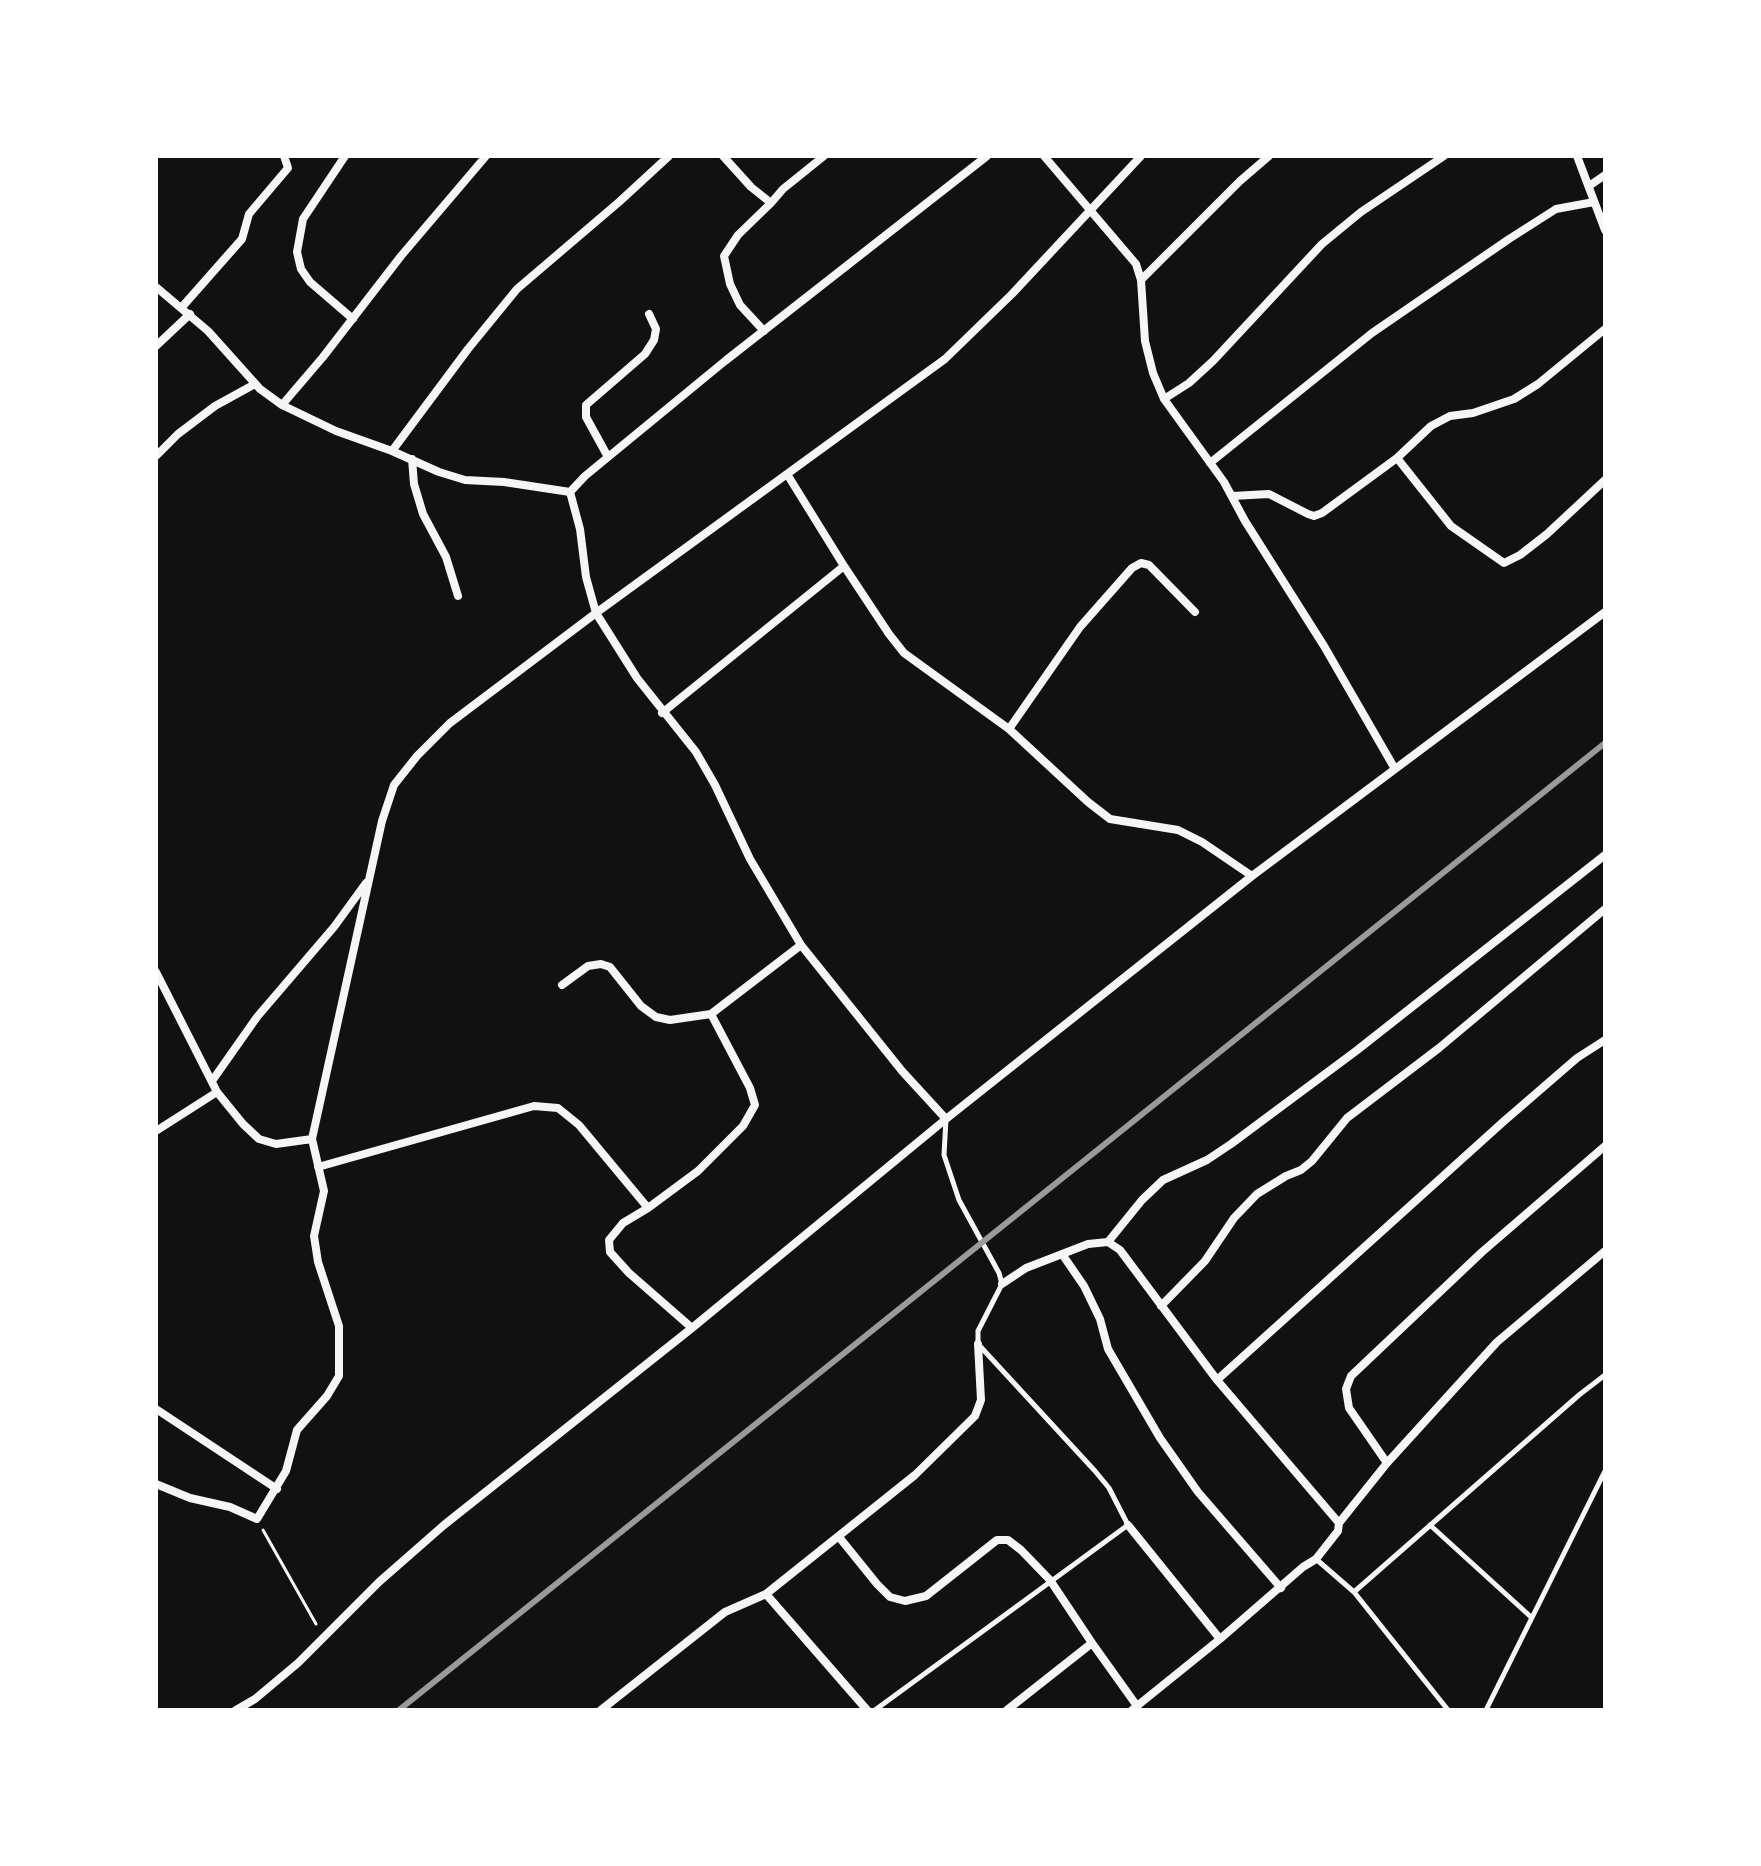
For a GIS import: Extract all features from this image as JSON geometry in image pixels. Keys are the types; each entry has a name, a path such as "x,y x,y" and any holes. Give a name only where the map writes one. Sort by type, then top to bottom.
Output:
{"street":[{"path":"182,307 242,239 254,208 281,180 288,168 284,156"},
{"path":"345,156 303,219 297,252 301,269 310,282 353,319"},
{"path":"473,156 479,164"},
{"path":"282,405 486,156"},
{"path":"392,451 517,289 669,156"},
{"path":"723,156 751,187 771,203"},
{"path":"764,331 740,305 730,284 724,256 726,249 783,189 824,156"},
{"path":"570,492 608,457 764,331 987,156"},
{"path":"1044,156 1136,264 1141,280 1145,341 1164,399 1232,496 1395,769"},
{"path":"156,1484 190,1498 230,1507 257,1519 286,1471 297,1430 327,1396 339,1376 339,1326 318,1262 314,1236 324,1191 312,1139 369,878 394,785 450,723 945,359 1012,294 1141,156"},
{"path":"1141,280 1269,156"},
{"path":"1164,399 1189,383 1213,361 1322,244 1361,212 1444,156"},
{"path":"1577,156 1605,230"},
{"path":"1589,186 1605,175"},
{"path":"1210,463 1372,333 1509,239 1556,209 1594,202"},
{"path":"156,287 190,314 255,384 282,405 336,431 465,480 504,482 570,492"},
{"path":"156,346 190,314"},
{"path":"608,457 586,417 586,405 645,354 654,340 656,329 649,314"},
{"path":"1232,496 1269,494 1314,516 1332,508 1397,458 1431,426 1450,416 1473,413 1514,399 1538,384 1605,329"},
{"path":"156,456 178,434 215,406 255,384"},
{"path":"1397,458 1451,526 1504,563 1547,534 1605,480"},
{"path":"412,459 414,484 423,514 446,557 458,596"},
{"path":"787,474 844,566 904,653 1009,729 1110,819 1178,830 1202,842 1252,876"},
{"path":"570,492 596,613 662,713 696,752 750,859 801,945 902,1071 946,1119"},
{"path":"1009,729 1080,627 1132,568 1141,563 1149,565 1195,612"},
{"path":"662,713 844,566"},
{"path":"236,1710 255,1699 324,1638 379,1582 444,1525 692,1328 946,1119 1252,876 1605,612"},
{"path":"1108,1242 1142,1200 1163,1180 1207,1160 1231,1144 1356,1051 1605,855"},
{"path":"212,1081 257,1017 334,927 369,878"},
{"path":"1161,1306 1205,1261 1234,1218 1257,1194 1312,1161 1347,1118 1439,1048 1605,909"},
{"path":"562,985 588,966 601,964 610,967 641,1006 656,1017 670,1020 711,1014 801,945"},
{"path":"156,972 217,1092 259,1139 276,1144 312,1139"},
{"path":"692,1328 629,1273 610,1252 609,1240 623,1223 698,1171 743,1126 755,1105 750,1088 711,1014"},
{"path":"1217,1380 1503,1122 1577,1058 1605,1040"},
{"path":"156,1131 217,1092"},
{"path":"318,1167 534,1106 558,1108 579,1125 648,1208"},
{"path":"1387,1463 1349,1408 1346,1389 1351,1376 1482,1252 1605,1146"},
{"path":"1002,1284 1026,1268 1088,1244 1108,1242 1120,1250 1217,1380 1339,1523"},
{"path":"839,1537 890,1597 905,1601 926,1596 997,1540 1008,1540 1050,1580 1134,1708 1316,1559 1338,1531 1339,1523 1387,1463 1497,1342 1605,1251"},
{"path":"1062,1254 1084,1286 1100,1319 1108,1349 1160,1438 1198,1492 1281,1588"},
{"path":"601,1710 725,1612 747,1599 766,1594 915,1475 975,1416 981,1400 978,1344"},
{"path":"156,1409 277,1489"},
{"path":"1128,1525 1220,1639"},
{"path":"766,1594 867,1710"},
{"path":"1007,1710 1092,1643"}],"lane":[{"path":"875,1710 1128,1525 1109,1488 1095,1471 978,1344 978,1331 1002,1284 959,1200 944,1155 946,1119"},
{"path":"1354,1592 1605,1375"},
{"path":"1486,1710 1605,1471"},
{"path":"1430,1525 1531,1617"},
{"path":"1316,1559 1354,1592 1448,1710"},
{"path":"254,1710 255,1699"}],"path":[{"path":"257,1519 324,1638"}],"railway":[{"path":"399,1710 1605,743"}]}
